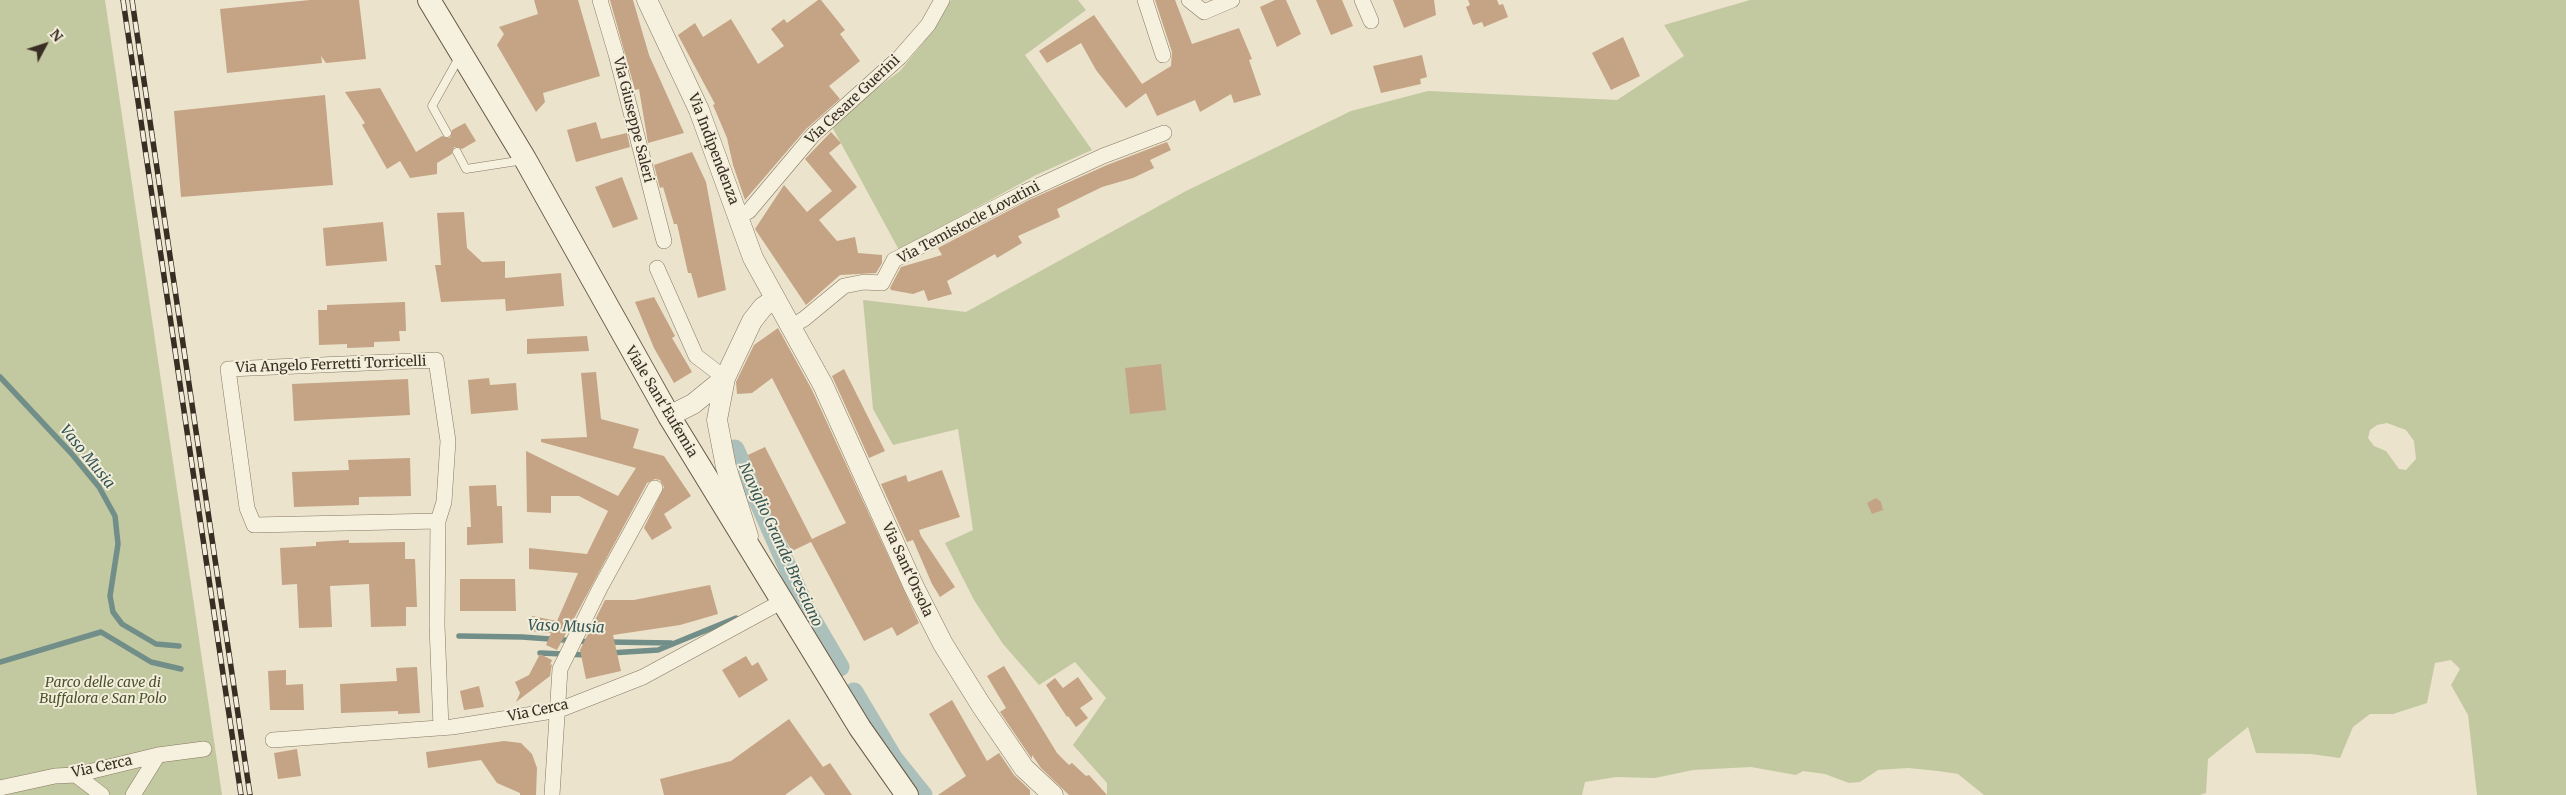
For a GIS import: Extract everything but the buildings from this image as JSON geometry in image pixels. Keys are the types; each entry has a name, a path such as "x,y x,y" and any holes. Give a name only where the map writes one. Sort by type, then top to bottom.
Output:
{"main road":[{"name":"Viale Sant'Eufemia","path":"429,0 526,159 669,416 753,552 781,602 860,728 907,795"}],"street":[{"name":"Via Giuseppe Saleri","path":"600,0 616,54 664,241"},
{"name":"Via Indipendenza","path":"647,0 699,110 753,258 790,327"},
{"name":"Via Cesare Guerini","path":"738,216 749,211 812,135 900,57 928,25 942,0"},
{"path":"1145,0 1163,55"},
{"path":"1189,0 1204,12 1232,0"},
{"path":"1362,0 1371,21"},
{"name":"Via Temistocle Lovatini","path":"790,327 844,286 864,282 882,283 894,260 1016,196 1104,156 1164,133"},
{"path":"657,268 696,356 725,378"},
{"path":"753,552 726,467 717,420 725,378 752,322 763,306 775,299"},
{"name":"Via Sant'Orsola","path":"790,327 822,385 914,587 943,644 1024,768 1053,795"},
{"name":"Via Angelo Ferretti Torricelli","path":"438,521 254,525 247,508 228,369 436,360 448,441 444,502 438,521 437,625 441,728"},
{"path":"669,416 692,404 725,378"},
{"path":"552,795 559,710 560,669 578,630 655,488"},
{"name":"Via Cerca","path":"273,740 441,728 559,710 642,677 781,602"},
{"name":"Via Cerca","path":"0,788 55,776 76,775 158,755 204,749"},
{"path":"133,795 158,755"},
{"path":"76,775 102,795"}],"lane":[{"path":"447,133 432,106 461,54"},
{"path":"457,152 466,169 526,159"}],"green space":[{"name":"Parco delle cave di Buffalora e San Polo","path":"0,0 105,0 222,795 0,795"},
{"path":"951,0 1078,0 1086,10 1025,55 1092,150 1036,175 899,250 830,123 900,71 923,43"},
{"path":"1750,0 2566,0 2566,795 2477,795 2468,715 2451,685 2460,669 2451,660 2435,663 2427,703 2393,714 2370,714 2353,727 2340,758 2311,754 2256,753 2248,727 2208,759 2206,793 2200,795 1984,795 1958,774 1938,771 1908,768 1878,770 1860,782 1849,783 1825,774 1803,771 1796,775 1751,767 1693,770 1655,778 1616,777 1585,782 1582,795 1107,795 1107,783 1073,745 1106,698 1075,662 1039,685 1003,644 974,600 945,543 973,530 958,429 893,445 873,409 863,300 966,312 1186,191 1351,111 1428,91 1617,100 1684,56 1664,25","holes":["2387,423 2406,430 2414,441 2416,459 2406,470 2399,469 2386,451 2374,446 2368,438 2370,430 2377,425"]}],"waterway":[{"name":"Vaso Musia","path":"0,377 71,453 99,487 115,516 118,544 110,596 113,612 122,624 156,644 179,646"},
{"name":"Naviglio Grande Bresciano","path":"735,449 806,609 840,667"},
{"name":"Vaso Musia","path":"610,653 658,650 736,618"},
{"name":"Vaso Musia","path":"0,662 101,632 151,662 181,669"},
{"name":"Vaso Musia","path":"459,636 522,637 592,642"},
{"name":"Vaso Musia","path":"608,642 671,643"},
{"name":"Vaso Musia","path":"540,653 588,655"},
{"name":"Naviglio Grande Bresciano","path":"854,692 894,759 923,795"}],"railway":[{"path":"123,0 241,795"},
{"path":"132,0 250,795"}]}
